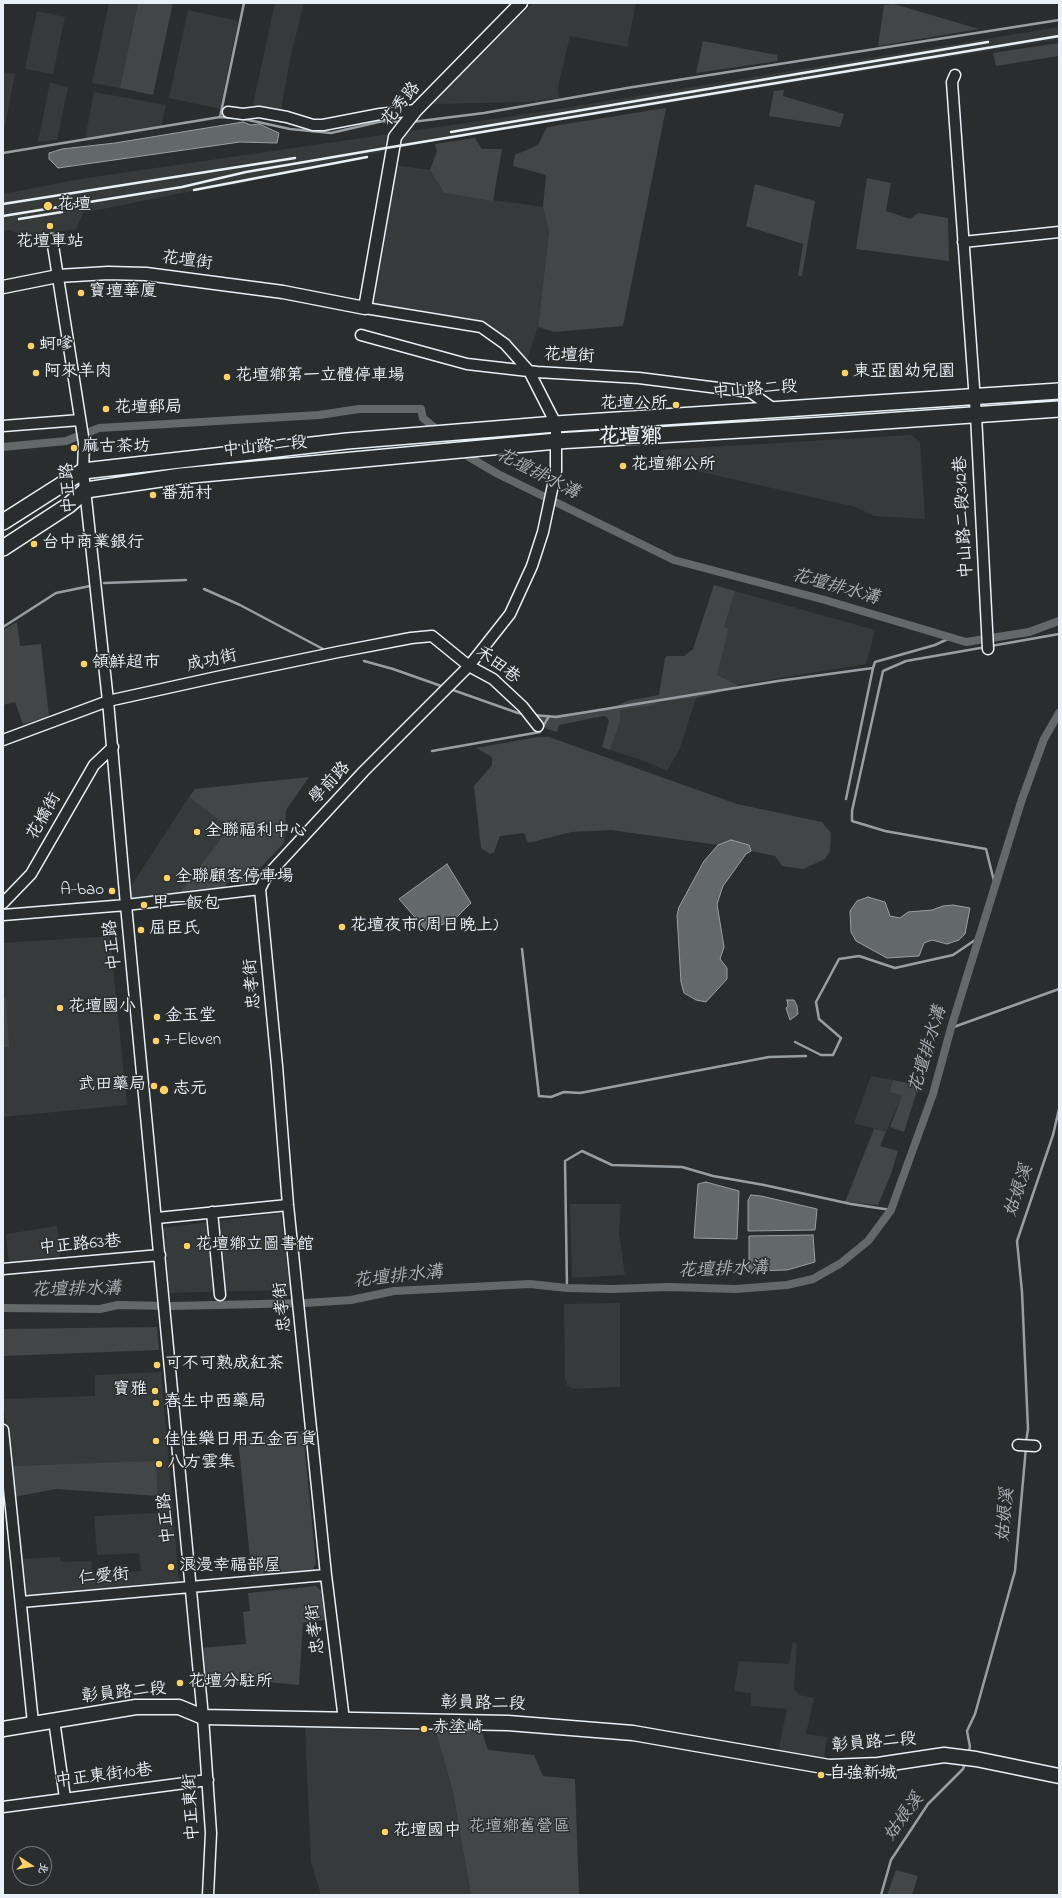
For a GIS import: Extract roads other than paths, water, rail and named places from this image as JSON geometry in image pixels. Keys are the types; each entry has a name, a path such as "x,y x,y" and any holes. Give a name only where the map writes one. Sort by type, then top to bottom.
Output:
{"main road":[{"name":"中山路二段","path":"86,490 239,470 448,450 975,406 1059,390"},
{"name":"中山路二段","path":"83,471 347,441 556,424 774,409 975,406 1059,409"},
{"path":"3,522 83,471"},
{"path":"3,548 69,505 86,490"},
{"name":"彰員路二段","path":"3,1729 33,1723 150,1706 179,1707 203,1717 515,1724 633,1732 828,1767 878,1765 944,1755 969,1758 1059,1776"}],"street":[{"name":"花秀路","path":"365,308 395,138 416,110 521,3"},
{"name":"中山路二段312巷","path":"955,75 952,82 975,406 988,649"},
{"path":"228,112 243,114 259,112 287,117 313,125 323,125 380,114 416,110"},
{"path":"963,242 1059,232"},
{"path":"3,426 81,425 52,239"},
{"name":"花壇街","path":"3,287 58,276 108,273 146,274 283,292 365,308"},
{"path":"365,308 480,327 505,344 529,371 556,424 557,441"},
{"name":"花壇街","path":"361,335 467,364 529,371 639,378 750,392 774,409"},
{"name":"中正路","path":"81,425 84,443 83,471 113,747 126,905 157,1218 203,1717"},
{"name":"學前路","path":"260,889 266,878 364,771 469,666 510,614 532,566 548,508 556,471 557,441"},
{"name":"禾田巷","path":"432,636 469,666 493,679 523,707 538,726"},
{"name":"成功街","path":"3,740 108,701 217,676 411,638 432,636"},
{"name":"花橋街","path":"3,902 31,874 94,765 113,747"},
{"path":"3,915 126,905 260,889"},
{"name":"忠孝街","path":"260,889 277,1059 288,1205 299,1297 326,1575 344,1720"},
{"path":"157,1218 288,1205"},
{"path":"212,1212 220,1295"},
{"name":"中正路63巷","path":"3,1269 160,1255"},
{"path":"3,1430 6,1497 21,1602 33,1723"},
{"path":"1018,1445 1035,1446"},
{"name":"仁愛街","path":"21,1602 326,1575"},
{"name":"中正東街","path":"203,1717 212,1833 208,1895"},
{"path":"54,1720 65,1798"},
{"name":"中正東街10巷","path":"3,1807 208,1780"}],"waterway":[{"path":"220,117 244,3"},
{"path":"412,122 484,113 627,88 1059,20"},
{"path":"3,153 220,117 233,118"},
{"path":"244,119 290,129 331,133 383,121 403,122"},
{"name":"花壇排水溝","path":"3,447 66,441 99,428 319,415 359,409 421,409 423,418 469,457 498,474 674,560 825,600 966,642 1029,632 1059,621"},
{"path":"104,583 186,580"},
{"path":"3,627 56,593 90,586"},
{"path":"204,589 240,605 323,649"},
{"path":"991,646 1059,634"},
{"path":"534,715 556,717 778,681 873,668 875,662 935,645 952,637"},
{"path":"986,647 906,661 883,671 852,811 852,821 885,831 986,849 995,885"},
{"path":"364,661 393,669 444,687"},
{"path":"846,799 873,668"},
{"path":"450,689 518,713 525,714"},
{"name":"花壇排水溝","path":"3,1308 100,1309 118,1305 171,1306 305,1303 351,1300 394,1291 530,1284 567,1288 612,1289 669,1287 736,1289 787,1285 813,1279 841,1263 868,1241 891,1210 933,1094 951,1028 1022,799 1044,739 1059,713"},
{"path":"432,751 540,732 549,716"},
{"path":"795,1042 821,1055 833,1055 841,1038 819,1019 816,1002 839,959 859,956 895,968 953,955 978,938"},
{"path":"522,949 539,1096 551,1097 564,1092 580,1093 769,1057 806,1056"},
{"path":"951,1028 1059,989"},
{"name":"姑娘溪","path":"1026,1442 1028,1429 1022,1292 1017,1241 1053,1135 1059,1109"},
{"path":"567,1288 565,1161 582,1151 612,1165 682,1167 713,1176 764,1185 851,1204 891,1210"},
{"name":"姑娘溪","path":"968,1754 970,1747 967,1731 975,1714 1015,1571 1026,1447"},
{"name":"姑娘溪","path":"881,1895 891,1860 928,1804 963,1769 965,1763"}],"railway":[{"path":"3,216 182,187 246,172 386,148 1059,36"},
{"path":"451,132 988,42"},
{"path":"194,190 367,157"},
{"path":"3,204 295,158"},
{"path":"19,219 62,212"}],"place":[{"name":"花壇","path":"48,206"},
{"name":"花壇車站","path":"50,226"},
{"name":"寶壇華廈","path":"81,293"},
{"name":"蚵嗲","path":"31,346"},
{"name":"阿來羊肉","path":"36,373"},
{"name":"東亞園幼兒園","path":"845,373"},
{"name":"花壇鄉第一立體停車場","path":"227,377"},
{"name":"花壇公所","path":"676,405"},
{"name":"花壇郵局","path":"106,409"},
{"name":"麻古茶坊","path":"74,448"},
{"name":"花壇鄉公所","path":"623,466"},
{"name":"番茄村","path":"153,495"},
{"name":"台中商業銀行","path":"34,544"},
{"name":"領鮮超市","path":"84,664"},
{"name":"全聯福利中心","path":"197,832"},
{"name":"全聯顧客停車場","path":"167,878"},
{"name":"A-bao","path":"112,891"},
{"name":"甲一飯包","path":"144,905"},
{"name":"花壇夜市(周日晚上)","path":"342,927"},
{"name":"屈臣氏","path":"141,930"},
{"name":"花壇國小","path":"60,1008"},
{"name":"金玉堂","path":"157,1017"},
{"name":"7-Eleven","path":"156,1041"},
{"name":"武田藥局","path":"154,1086"},
{"name":"志元","path":"164,1090"},
{"name":"花壇鄉立圖書館","path":"187,1246"},
{"name":"可不可熟成紅茶","path":"157,1365"},
{"name":"寶雅","path":"155,1391"},
{"name":"春生中西藥局","path":"156,1403"},
{"name":"佳佳樂日用五金百貨","path":"156,1441"},
{"name":"八方雲集","path":"159,1464"},
{"name":"浪漫幸福部屋","path":"171,1567"},
{"name":"花壇分駐所","path":"180,1683"},
{"name":"赤塗崎","path":"424,1729"},
{"name":"自強新城","path":"821,1775"},
{"name":"花壇國中","path":"385,1832"}],"district":[{"name":"花壇鄉","path":"630,439"}],"park label":[{"name":"花壇鄉舊營區","path":"519,1828"}]}
